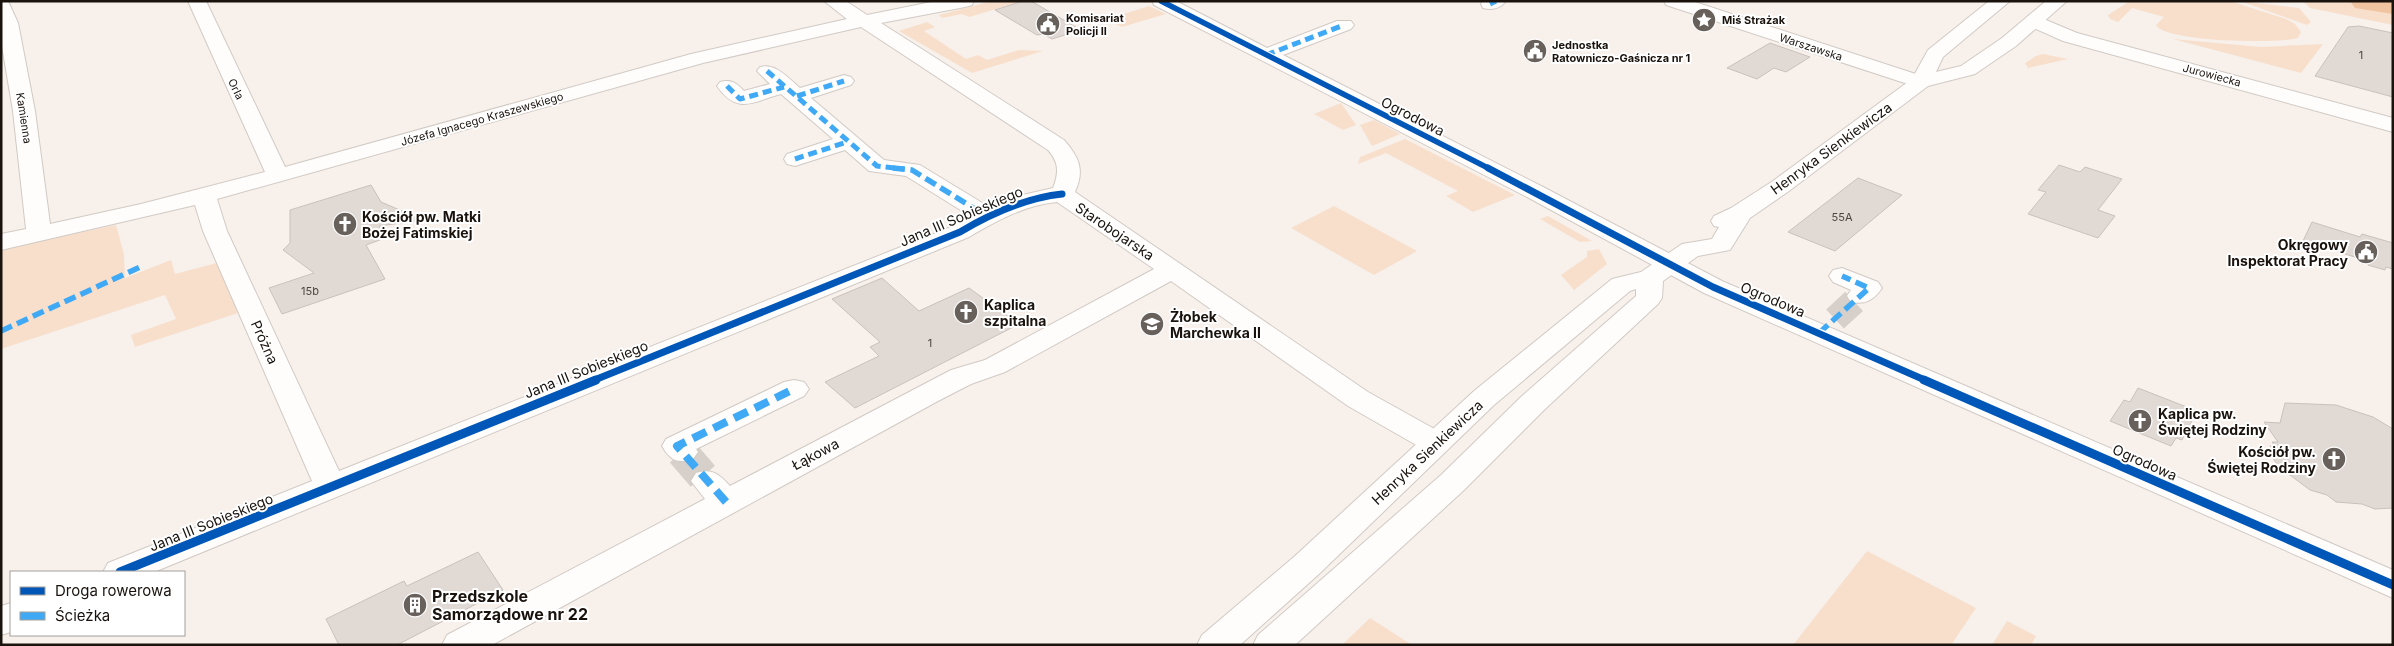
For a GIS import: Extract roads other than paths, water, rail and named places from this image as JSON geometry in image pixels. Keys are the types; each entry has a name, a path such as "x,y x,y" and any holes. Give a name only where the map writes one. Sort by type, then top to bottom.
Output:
{"street":[{"name":"Orla","path":"197,1 223,62 278,176"},
{"name":"Starobojarska","path":"834,1 1056,145 1066,155 1071,168 1069,179 1062,194 1358,399 1436,444"},
{"name":"Józefa Ignacego Kraszewskiego","path":"1,242 204,196 698,58 834,27 868,22 965,1"},
{"name":"Ogrodowa","path":"1161,1 1537,193 1660,272 1713,287 1827,326 2393,585"},
{"name":"Warszawska","path":"1673,1 1921,82"},
{"name":"Kamienna","path":"1,4 8,23 24,111 39,234"},
{"name":"Henryka Sienkiewicza","path":"1921,82 1935,54 2027,7"},
{"name":"Henryka Sienkiewicza","path":"1215,645 1307,565 1484,398 1621,285 1660,272 1691,249 1721,245 1740,213 1818,159 1921,82 1968,70 2027,7"},
{"name":"Jurowiecka","path":"2027,7 2070,37 2142,49 2271,85 2393,124"},
{"path":"1266,55 1344,25 1340,23"},
{"path":"767,71 877,166 912,170 981,220"},
{"path":"727,86 740,99 790,92 844,81"},
{"name":"Jurowiecka","path":"2271,85 2393,111"},
{"path":"795,159 847,142"},
{"name":"Jana III Sobieskiego","path":"122,571 960,232 981,220 1036,198 1062,194"},
{"name":"Próżna","path":"204,196 215,231 330,486"},
{"name":"Łąkowa","path":"460,645 716,492 961,377 995,366 1172,270"},
{"path":"1271,645 1336,584 1452,483 1533,403 1649,298 1660,272"},
{"path":"1842,276 1869,288 1860,296"},
{"path":"682,452 677,446 794,389"},
{"path":"1307,565 1336,584"}],"waterway":[{"path":"2366,1 2393,4"}],"tunnel":[{"path":"1835,319 1860,296"},
{"path":"682,452 707,481"}],"place":[{"name":"Miś Strażak","path":"1704,20"},
{"name":"Komisariat Policji II","path":"1048,24"},
{"name":"Jednostka Ratowniczo-Gaśnicza nr 1","path":"1535,51"},
{"name":"Kościół pw. Matki Bożej Fatimskiej","path":"345,224"},
{"name":"Okręgowy Inspektorat Pracy","path":"2366,252"},
{"name":"Kaplica szpitalna","path":"966,312"},
{"name":"Żłobek Marchewka II","path":"1152,324"},
{"name":"Kaplica pw. Świętej Rodziny","path":"2140,421"},
{"name":"Kościół pw. Świętej Rodziny","path":"2334,459"},
{"name":"Przedszkole Samorządowe nr 22","path":"415,605"}]}
